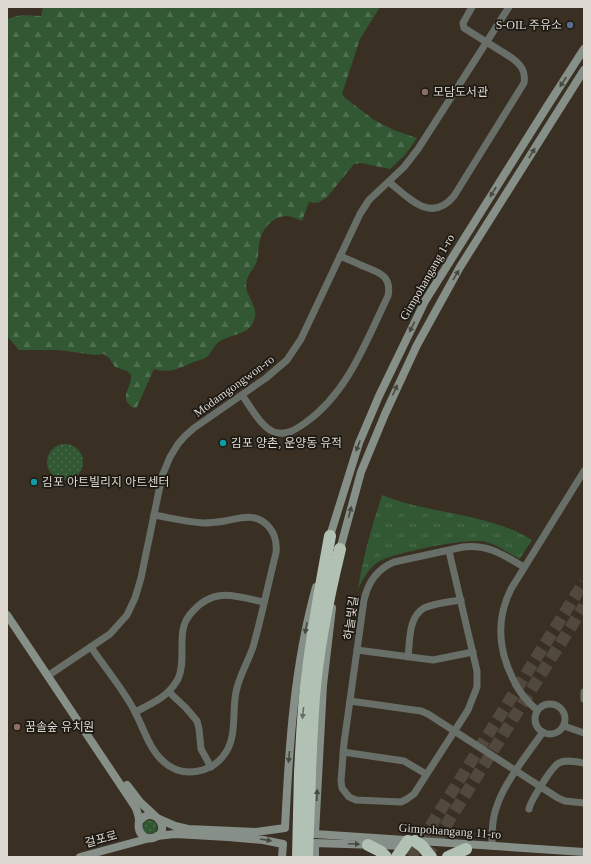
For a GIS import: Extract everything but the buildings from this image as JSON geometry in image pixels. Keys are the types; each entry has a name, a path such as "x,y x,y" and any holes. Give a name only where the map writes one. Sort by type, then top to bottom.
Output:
{"highway":[{"path":"307,857 303,719 315,619 330,536"},
{"path":"298,857 305,772 317,667 324,619 340,549"},
{"path":"397,857 413,843 431,857"},
{"path":"368,845 380,851 386,857"},
{"path":"448,857 451,854 466,849"}],"street":[{"path":"389,182 419,206 427,208 442,206 449,202 524,83 525,76 519,63 464,28 463,23 472,7"},
{"name":"Modamgongwon-ro","path":"50,674 115,629 127,615 131,608 141,578 162,476 170,457 178,444 194,428 280,367 293,352 366,204 404,167 418,149 509,7"},
{"name":"Gimpohangang 1-ro","path":"285,828 289,758 300,656 308,614 330,536 359,443 386,381 425,301 584,49"},
{"name":"Gimpohangang 1-ro","path":"315,834 323,685 340,549 354,495 367,457 400,379 460,267 584,70"},
{"path":"242,395 267,428 275,432 288,433 295,430 320,411 330,401 346,380 388,296 389,289 388,282 380,273 340,256"},
{"path":"538,710 523,697 510,674 504,658 500,636 501,620 506,598 584,471"},
{"path":"91,647 135,712 158,757 175,769 190,772 201,771 211,767 220,760 230,745 236,692 252,648 276,546 274,534 266,523 257,518 248,516 224,521 202,523 154,515"},
{"name":"하늘빛길","path":"450,551 477,672 477,687 468,710 414,794 401,802 356,800 349,797 342,788 343,752 366,589 375,574 387,565 394,562 473,546 492,549 524,567"},
{"path":"135,712 158,700 169,692 178,678 180,671 183,628 186,621 195,609 211,598 224,595 263,602"},
{"path":"408,657 412,625 418,613 432,606 461,600"},
{"path":"7,607 18,621 134,805 136,809 139,825 143,836 154,837 160,833 162,826 158,817 152,815 145,816 139,825 134,838 128,844"},
{"path":"7,614 133,793 148,810 175,826 188,829 256,832 285,828 298,822 308,826 315,834 315,857"},
{"name":"하늘빛길","path":"357,650 433,660 473,652"},
{"path":"169,692 194,716 197,721 201,749 211,767"},
{"path":"584,692 584,699"},
{"path":"350,702 421,711 428,714 558,798 565,801 584,803"},
{"path":"549,703 558,705 566,717 564,726 554,734 543,732 536,725 535,720 538,710 549,703"},
{"path":"564,726 584,733"},
{"path":"492,846 496,806 502,793 543,732"},
{"path":"343,752 404,761 426,774"},
{"path":"529,809 530,803 553,768 558,763 584,763"},
{"path":"282,857 282,834 285,828"},
{"name":"걸포로","path":"80,857 154,837 176,834 263,840 283,844"},
{"name":"Gimpohangang 11-ro","path":"315,834 466,849 584,855"},
{"path":"283,844 290,852 300,854 305,853 315,843"},
{"name":"Gimpohangang 11-ro","path":"315,843 368,845 413,843 584,852"}],"green space":[{"path":"43,7 380,7 360,39 342,94 374,120 394,130 417,138 405,155 390,169 361,163 354,164 327,197 318,203 309,202 302,221 290,216 283,216 270,223 259,242 257,261 246,282 247,290 255,311 252,325 241,333 220,341 204,359 170,371 154,369 137,407 134,408 126,401 126,393 131,380 131,375 127,371 115,367 109,358 104,354 95,355 58,350 19,350 7,336 7,19 21,15 41,16"},
{"path":"65,444 75,447 80,452 83,462 80,472 75,477 65,480 55,477 50,472 47,462 50,452 55,447"},
{"path":"382,495 420,507 496,524 515,531 532,540 519,559 495,545 477,541 448,544 399,554 386,558 374,565 366,574 358,589 362,565"},
{"path":"147,820 153,820 157,824 157,830 153,834 147,834 143,830 143,824"}],"tunnel":[{"path":"411,857 584,582"},
{"path":"426,857 584,606"}],"place":[{"name":"S-OIL 주유소","path":"570,25"},
{"name":"모담도서관","path":"425,92"},
{"name":"김포 양촌, 운양동 유적","path":"223,443"},
{"name":"김포 아트빌리지 아트센터","path":"34,482"},
{"name":"꿈솔숲 유치원","path":"17,727"}]}
